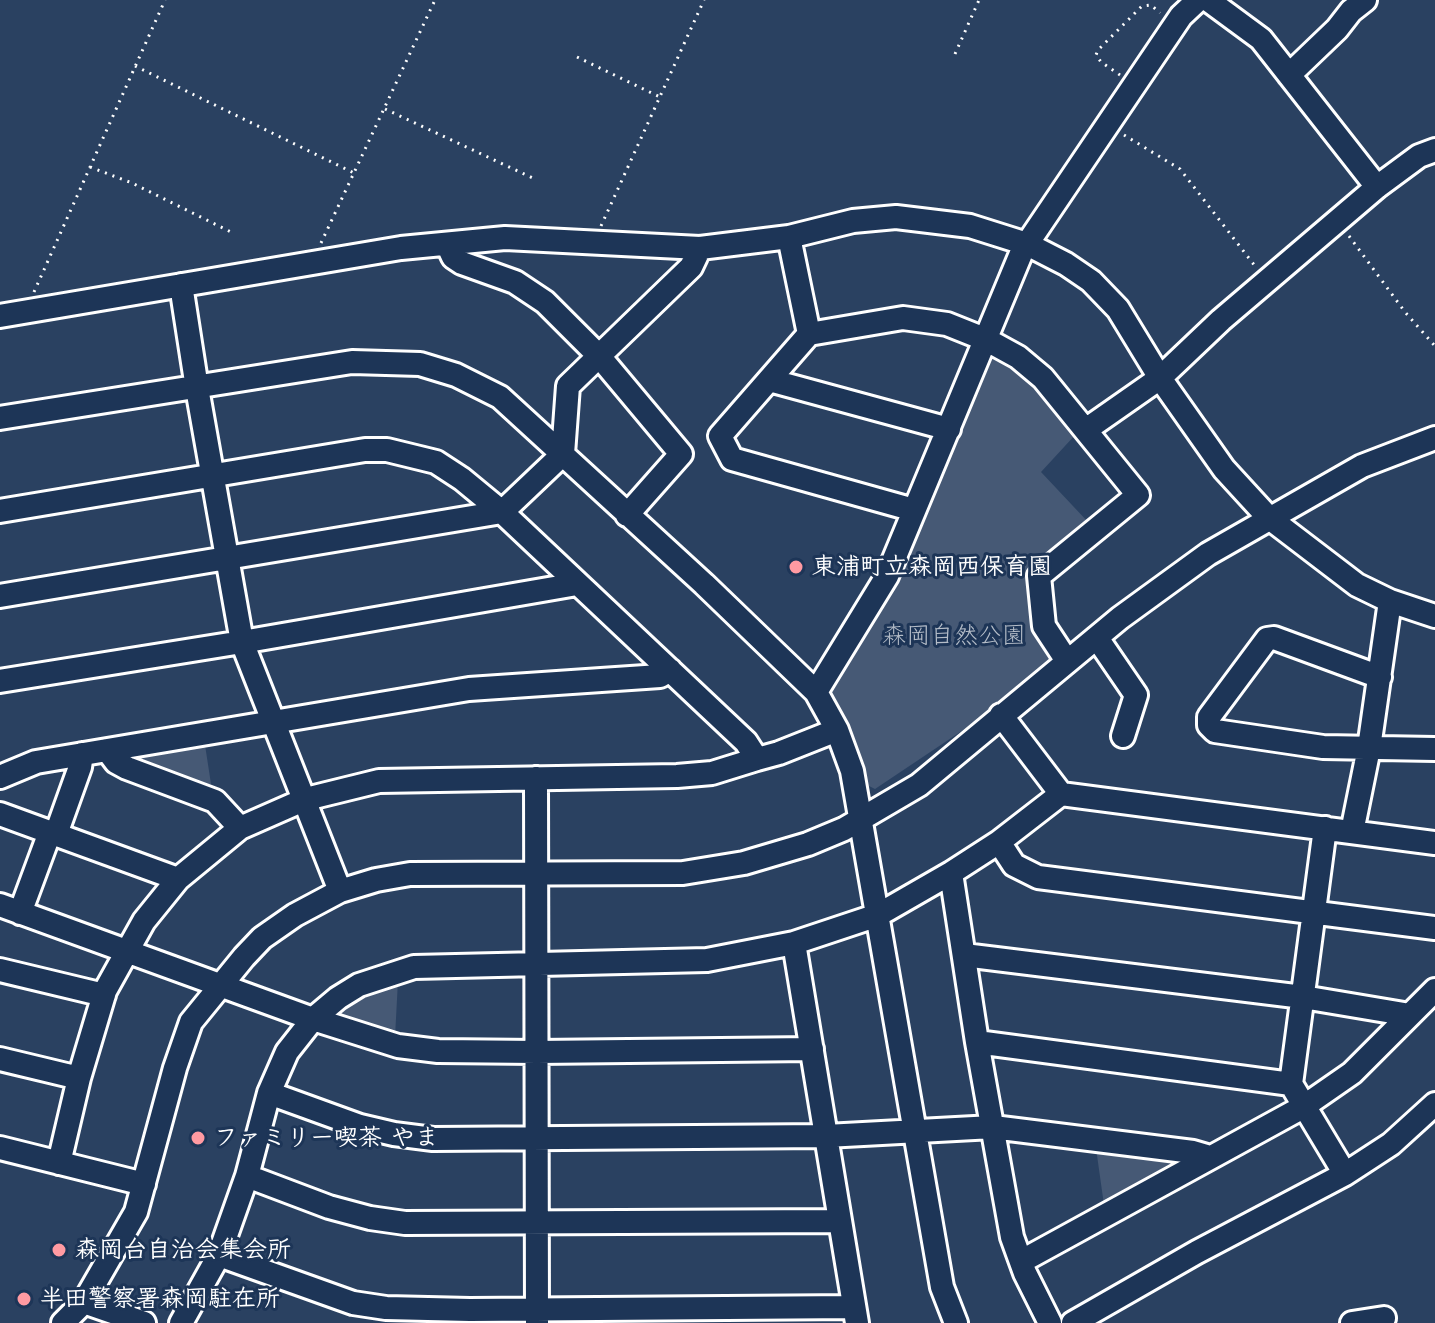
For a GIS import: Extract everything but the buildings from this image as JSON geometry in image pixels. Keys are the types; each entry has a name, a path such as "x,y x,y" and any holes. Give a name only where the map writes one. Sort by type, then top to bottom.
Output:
{"street":[{"path":"816,692 887,576 1026,244 1174,27 1198,0"},
{"path":"1208,0 1261,39 1377,187"},
{"path":"1289,75 1365,0"},
{"path":"1087,429 1160,378 1221,320 1377,187 1419,156 1435,150"},
{"path":"0,316 312,262 505,238 700,248 789,237 853,221 896,217 970,226 1026,244 1066,264 1105,294 1224,469 1268,517 1357,585 1390,601 1435,616"},
{"path":"789,237 809,334"},
{"path":"447,244 453,257 462,263 515,282 532,292 599,356 681,454 627,515"},
{"path":"0,596 502,512 563,454 568,386 691,267 700,248"},
{"path":"181,285 242,642 340,891"},
{"path":"914,510 732,459 720,436 809,334 903,318 947,324 1018,357 1043,378 1138,495 1039,576 1044,626 1067,661"},
{"path":"0,418 352,362 420,364 456,375 500,397 704,584 816,692 837,730 852,771 863,819 942,1287 956,1323"},
{"path":"769,380 949,429"},
{"path":"63,1323 84,1302 136,1212 175,1068 191,1022 262,938 295,915 340,891 410,874 683,873 744,863 808,844 863,819 919,785 1162,586 1268,517 1362,466 1435,438"},
{"path":"0,511 342,453 387,450 436,462 502,512 746,742 757,759"},
{"path":"0,681 577,584"},
{"path":"1352,832 1369,748 1390,601"},
{"path":"1097,638 1136,695 1123,736"},
{"path":"1380,677 1274,638 1267,639 1209,717 1209,725 1215,731 1323,747 1435,749"},
{"path":"0,777 36,762 469,689 660,676 670,670"},
{"path":"1001,715 1061,794"},
{"path":"59,1163 79,1078 104,995 126,951 144,921 178,879 240,828 306,799 379,781 712,773 779,753 837,730"},
{"path":"107,750 116,762 127,768 215,801 240,828"},
{"path":"82,754 80,767 53,833 10,909 313,1019 398,1046 438,1051 537,1052 812,1049"},
{"path":"536,778 537,1316"},
{"path":"181,1323 219,1255 247,1176 269,1093 287,1052 313,1019 359,985 414,967 707,960 794,943 878,915 999,842 1061,794 1435,843"},
{"path":"0,814 178,879"},
{"path":"1325,828 1291,1084 1345,1174"},
{"path":"999,842 1014,865 1038,877 1435,928"},
{"path":"951,873 1012,1237 1025,1273 1050,1323"},
{"path":"219,1255 353,1303 386,1308 537,1316 855,1315 794,943"},
{"path":"964,955 1303,997 1410,1015"},
{"path":"0,970 104,995"},
{"path":"1022,1261 1303,1107 1352,1073 1435,990"},
{"path":"977,1042 1291,1084"},
{"path":"0,1059 79,1078"},
{"path":"269,1093 332,1117 394,1134 433,1139 826,1136 993,1127 1193,1152 1210,1157"},
{"path":"1073,1323 1197,1252 1345,1174 1391,1144 1435,1104"},
{"path":"0,1148 144,1184"},
{"path":"247,1176 329,1207 405,1223 538,1225 839,1221"},
{"path":"84,1302 144,1323"},
{"path":"1352,1323 1384,1318"}],"path":[{"path":"24,313 165,0"},
{"path":"312,262 435,0"},
{"path":"593,244 704,0"},
{"path":"955,54 979,0"},
{"path":"1135,84 1101,62 1096,55 1098,50 1146,4 1154,7 1174,27"},
{"path":"577,57 660,97"},
{"path":"135,66 354,173"},
{"path":"384,109 537,180"},
{"path":"1108,125 1177,166 1267,282"},
{"path":"90,167 132,183 235,234"},
{"path":"1337,221 1405,312 1435,346"}],"green space":[{"name":"森岡自然公園","path":"997,353 1042,389 1076,434 1041,472 1088,522 1031,572 1053,650 1049,661 993,710 875,789 865,784 857,748 826,689 991,355"},
{"path":"205,745 211,784 198,787 146,768 140,759 144,750"},
{"path":"398,980 395,1037 339,1019 340,1010 360,993"},
{"path":"1096,1148 1186,1161 1104,1205"}],"place":[{"name":"東浦町立森岡西保育園","path":"796,567"},
{"name":"ファミリー喫茶 やま","path":"198,1138"},
{"name":"森岡台自治会集会所","path":"59,1250"},
{"name":"半田警察署森岡駐在所","path":"24,1299"}]}
